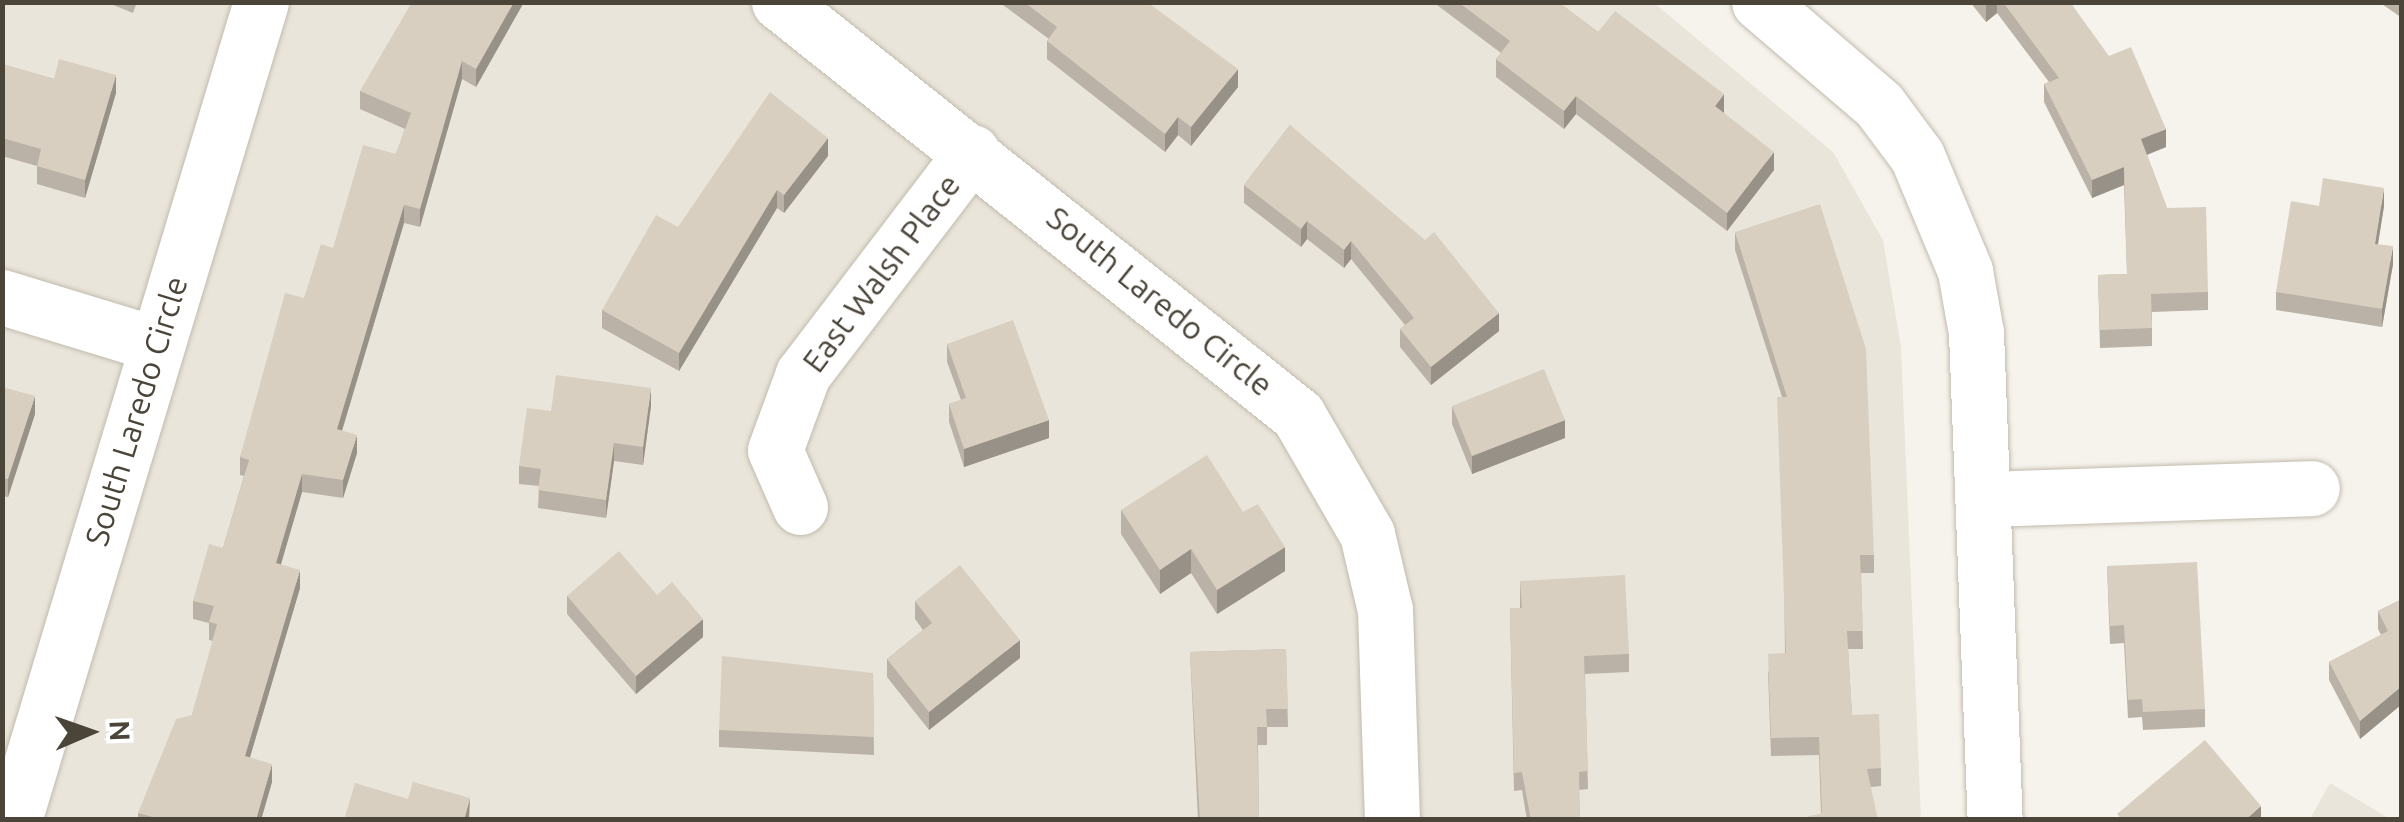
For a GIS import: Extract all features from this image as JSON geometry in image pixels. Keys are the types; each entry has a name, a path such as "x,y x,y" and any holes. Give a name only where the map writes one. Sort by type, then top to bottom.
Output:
{"street":[{"name":"South Laredo Circle","path":"14,820 261,2"},
{"name":"South Laredo Circle","path":"779,2 1256,374 1333,463 1367,534 1385,610 1392,820"},
{"path":"1759,2 1879,105 1945,212 1976,333 1995,820"},
{"name":"East Walsh Place","path":"800,507 775,450 803,374 972,152"},
{"path":"2,297 156,344"},
{"path":"1983,499 2312,488"}],"shaded area":[{"path":"2,3 1654,3 1833,152 1883,240 1901,347 1921,819 3,819"},
{"path":"2330,783 2390,819 2310,819"}],"building":[{"path":"412,2 514,2 476,69 462,61 420,209 404,205 337,429 357,435 343,480 302,474 276,563 300,570 245,756 272,764 256,820 164,820 138,813 176,719 192,715 217,624 209,622 214,606 193,601 209,544 223,548 249,460 240,457 285,293 304,298 321,244 333,248 363,145 396,154 411,113 360,91"},
{"path":"1024,2 1147,2 1238,69 1191,127 1178,117 1165,134 1047,41 1057,27"},
{"path":"1458,2 1558,2 1598,32 1615,11 1724,94 1715,106 1774,152 1727,213 1576,96 1564,111 1496,59 1510,41"},
{"path":"2003,2 2070,2 2109,56 2131,47 2166,129 2141,139 2167,208 2206,207 2208,292 2151,294 2152,328 2100,330 2098,275 2127,274 2124,167 2092,180 2044,84 2059,78"},
{"path":"59,59 116,75 85,180 37,166 41,149 2,138 2,64 54,79"},
{"path":"770,92 828,138 784,195 777,190 679,353 602,310 656,215 678,227"},
{"path":"1290,125 1425,240 1434,232 1499,313 1431,367 1400,329 1414,318 1351,241 1344,250 1307,221 1301,229 1244,185"},
{"path":"2323,178 2384,188 2375,244 2393,246 2382,309 2276,292 2291,201 2319,206"},
{"path":"1820,204 1866,349 1874,555 1860,555 1863,631 1847,631 1852,715 1879,714 1881,768 1867,769 1878,820 1802,820 1822,813 1819,737 1771,738 1768,654 1786,653 1777,397 1787,397 1735,232"},
{"path":"1013,320 1049,420 964,449 949,404 966,398 947,344"},
{"path":"1544,369 1565,420 1472,456 1452,406"},
{"path":"556,375 651,388 643,447 614,443 606,500 538,490 541,469 519,466 527,408 551,411"},
{"path":"2,387 35,396 8,479 2,478"},
{"path":"1207,455 1243,512 1258,504 1285,547 1217,590 1191,549 1160,570 1121,510"},
{"path":"619,551 657,595 672,582 703,619 636,676 567,596"},
{"path":"2197,562 2205,709 2143,712 2142,699 2128,700 2124,625 2110,626 2107,566"},
{"path":"960,565 1020,640 929,712 887,659 932,623 915,601"},
{"path":"1625,575 1629,654 1584,656 1588,771 1579,772 1580,820 1531,820 1522,772 1514,773 1510,608 1522,608 1520,581"},
{"path":"2402,599 2402,686 2360,721 2329,662 2388,631 2378,611"},
{"path":"1286,649 1288,709 1266,709 1267,727 1257,727 1259,820 1200,820 1190,652"},
{"path":"722,656 873,673 874,737 719,730"},
{"path":"2205,740 2261,806 2245,820 2122,820 2117,814"},
{"path":"413,782 470,798 464,820 344,820 355,783 408,799"}]}
